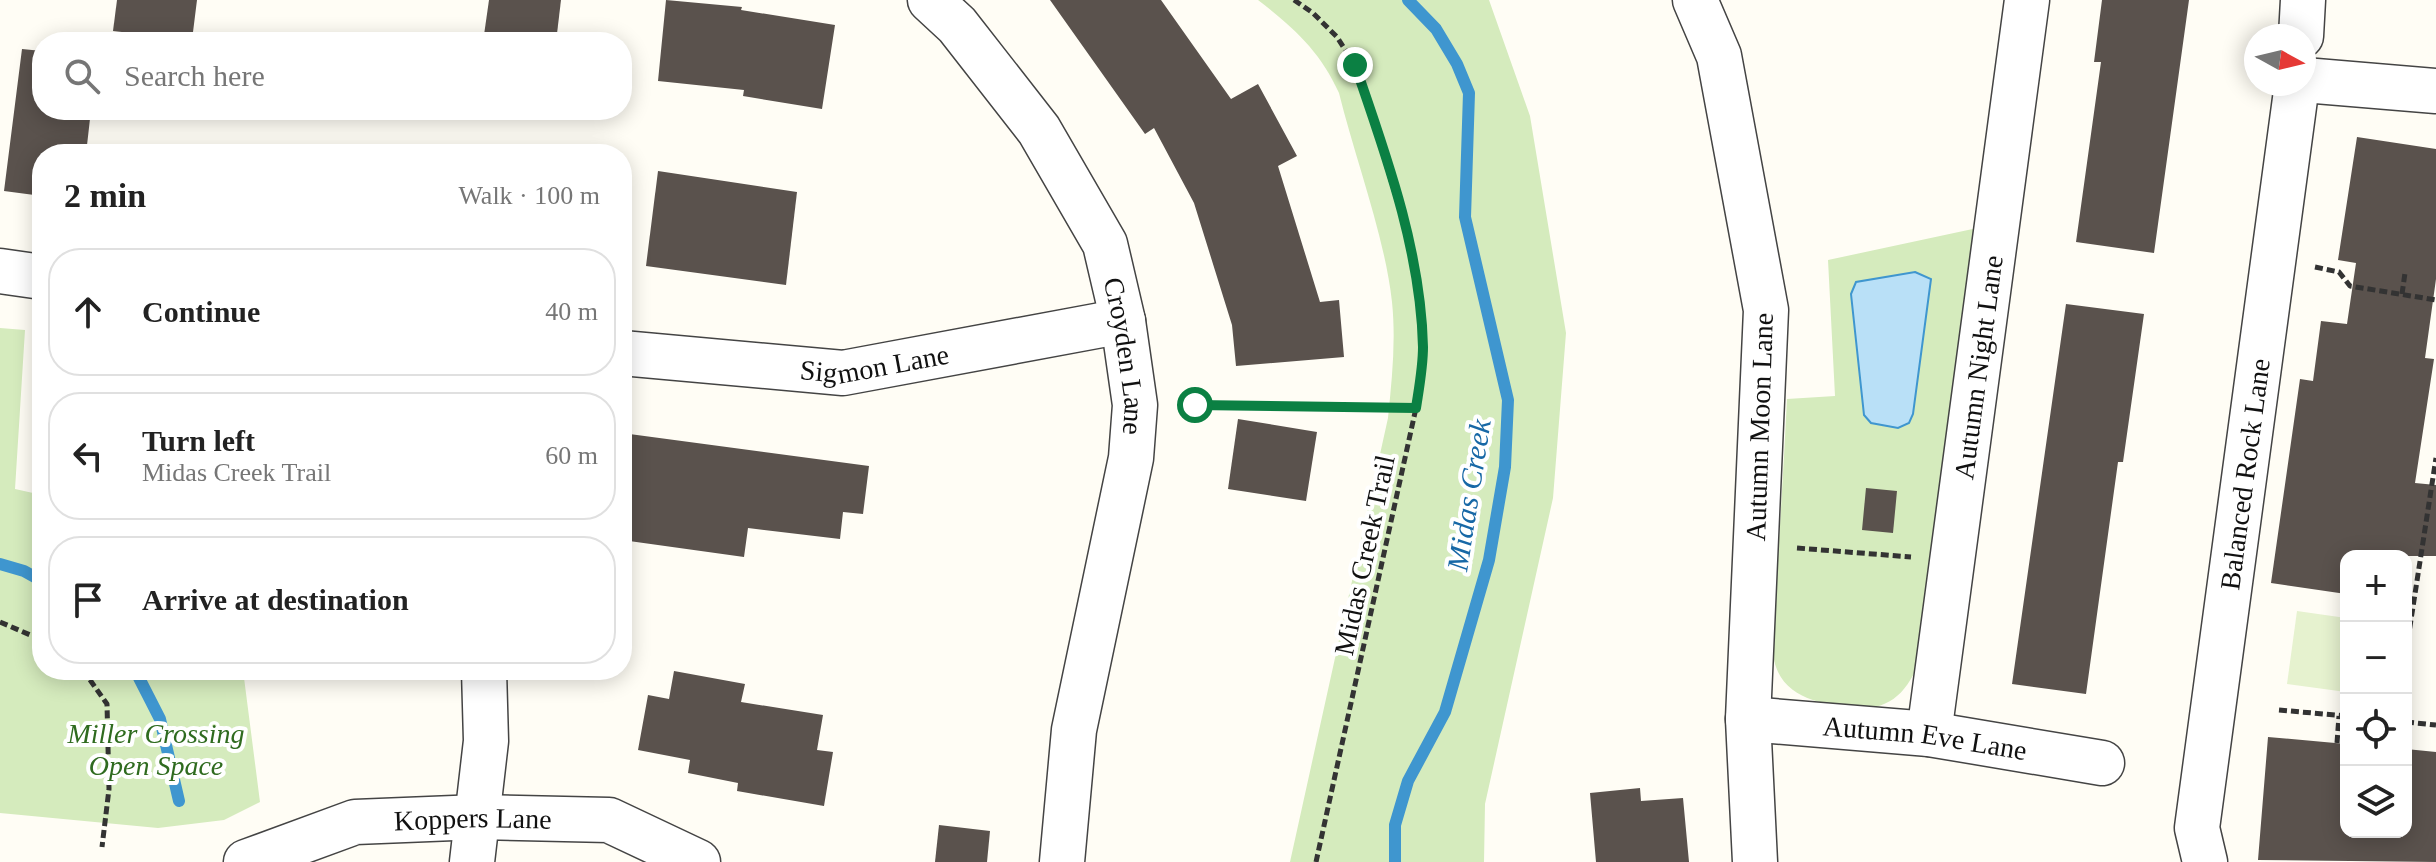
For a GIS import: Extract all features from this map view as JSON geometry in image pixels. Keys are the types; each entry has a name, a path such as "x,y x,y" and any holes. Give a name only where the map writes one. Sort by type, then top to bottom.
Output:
{"street":[{"name":"Croyden Lane","path":"930,0 957,25 1039,130 1105,244 1123,321 1135,405 1131,458 1074,730 1062,862"},
{"name":"Autumn Moon Lane","path":"1695,0 1719,56 1766,310 1748,719 1755,862"},
{"name":"Autumn Night Lane","path":"1929,734 2027,0"},
{"path":"2302,24 2303,0"},
{"path":"2316,81 2436,91"},
{"name":"Balanced Rock Lane","path":"2205,862 2197,828 2295,96"},
{"path":"0,271 32,276"},
{"name":"Sigmon Lane","path":"632,354 843,373 1123,321"},
{"path":"472,862 486,741 484,680"},
{"name":"Autumn Eve Lane","path":"1748,719 1929,734 2102,763"},
{"name":"Koppers Lane","path":"246,862 355,822 479,817 609,820 698,862"}],"path":[{"name":"Midas Creek Trail","path":"1294,0 1313,13 1337,37 1355,65 1409,240 1419,291 1423,350 1416,408 1316,862"},
{"path":"2310,266 2339,272 2350,286 2436,300"},
{"path":"2402,294 2405,273"},
{"path":"1179,406 1416,408"},
{"path":"2411,622 2436,458"},
{"path":"1785,547 1912,557"},
{"path":"0,622 32,636"},
{"path":"90,680 107,704 109,789 102,847"},
{"path":"2279,710 2340,716"},
{"path":"2412,723 2436,725"},
{"path":"2337,743 2340,730"}],"green space":[{"path":"1258,0 1489,0 1530,116 1566,333 1553,498 1485,804 1484,862 1290,862 1388,418 1393,317 1383,251 1339,93 1305,41"},
{"path":"1982,227 1922,655 1913,676 1900,694 1882,705 1859,708 1810,699 1789,687 1781,678 1774,659 1773,628 1787,399 1835,396 1828,260"},
{"name":"Miller Crossing Open Space","path":"0,328 25,330 15,489 32,493 32,680 244,680 260,802 224,820 158,828 0,813"},
{"path":"2297,611 2340,617 2340,691 2287,684"}],"water":[{"path":"1915,272 1931,279 1913,414 1909,423 1898,428 1871,423 1864,415 1851,294 1856,282"}],"building":[{"path":"117,0 197,0 193,32 113,31"},
{"path":"489,0 561,0 557,32 484,32"},
{"path":"666,0 742,7 741,10 835,25 822,109 743,96 744,90 658,81"},
{"path":"1050,0 1161,0 1231,99 1258,84 1297,156 1278,166 1320,302 1339,300 1344,357 1236,366 1232,325 1194,203 1154,128 1145,134"},
{"path":"2102,0 2189,0 2154,253 2076,242 2101,62 2094,62"},
{"path":"22,49 32,50 32,120 90,120 87,144 32,144 32,195 4,191"},
{"path":"2357,137 2436,149 2436,279 2425,358 2434,359 2415,483 2436,485 2436,556 2412,556 2412,550 2340,550 2340,593 2271,583 2300,379 2313,381 2321,321 2347,324 2356,263 2338,260"},
{"path":"658,171 797,192 786,285 646,266"},
{"path":"2066,304 2144,314 2123,462 2118,462 2086,694 2012,684"},
{"path":"1238,419 1317,432 1306,501 1228,489"},
{"path":"632,434 869,466 863,514 843,512 840,539 748,528 744,557 632,541"},
{"path":"1866,488 1897,491 1893,533 1862,530"},
{"path":"674,671 745,684 741,702 823,715 817,750 833,752 824,806 737,791 738,783 688,773 690,760 638,750 648,695 669,699"},
{"path":"2268,737 2340,743 2340,838 2412,838 2412,750 2436,752 2436,862 2258,860"},
{"path":"1640,788 1641,801 1683,798 1689,862 1596,862 1590,793"},
{"path":"939,825 990,831 987,862 935,862"}],"waterway":[{"name":"Midas Creek","path":"1395,862 1395,825 1408,781 1445,712 1489,560 1505,467 1508,400 1465,217 1469,93 1457,64 1436,29 1408,0"},
{"path":"0,564 32,575"},
{"path":"140,680 160,719 179,801"}],"route":[{"path":"1195,405 1416,408 1423,350 1419,291 1409,240 1355,65"}]}
